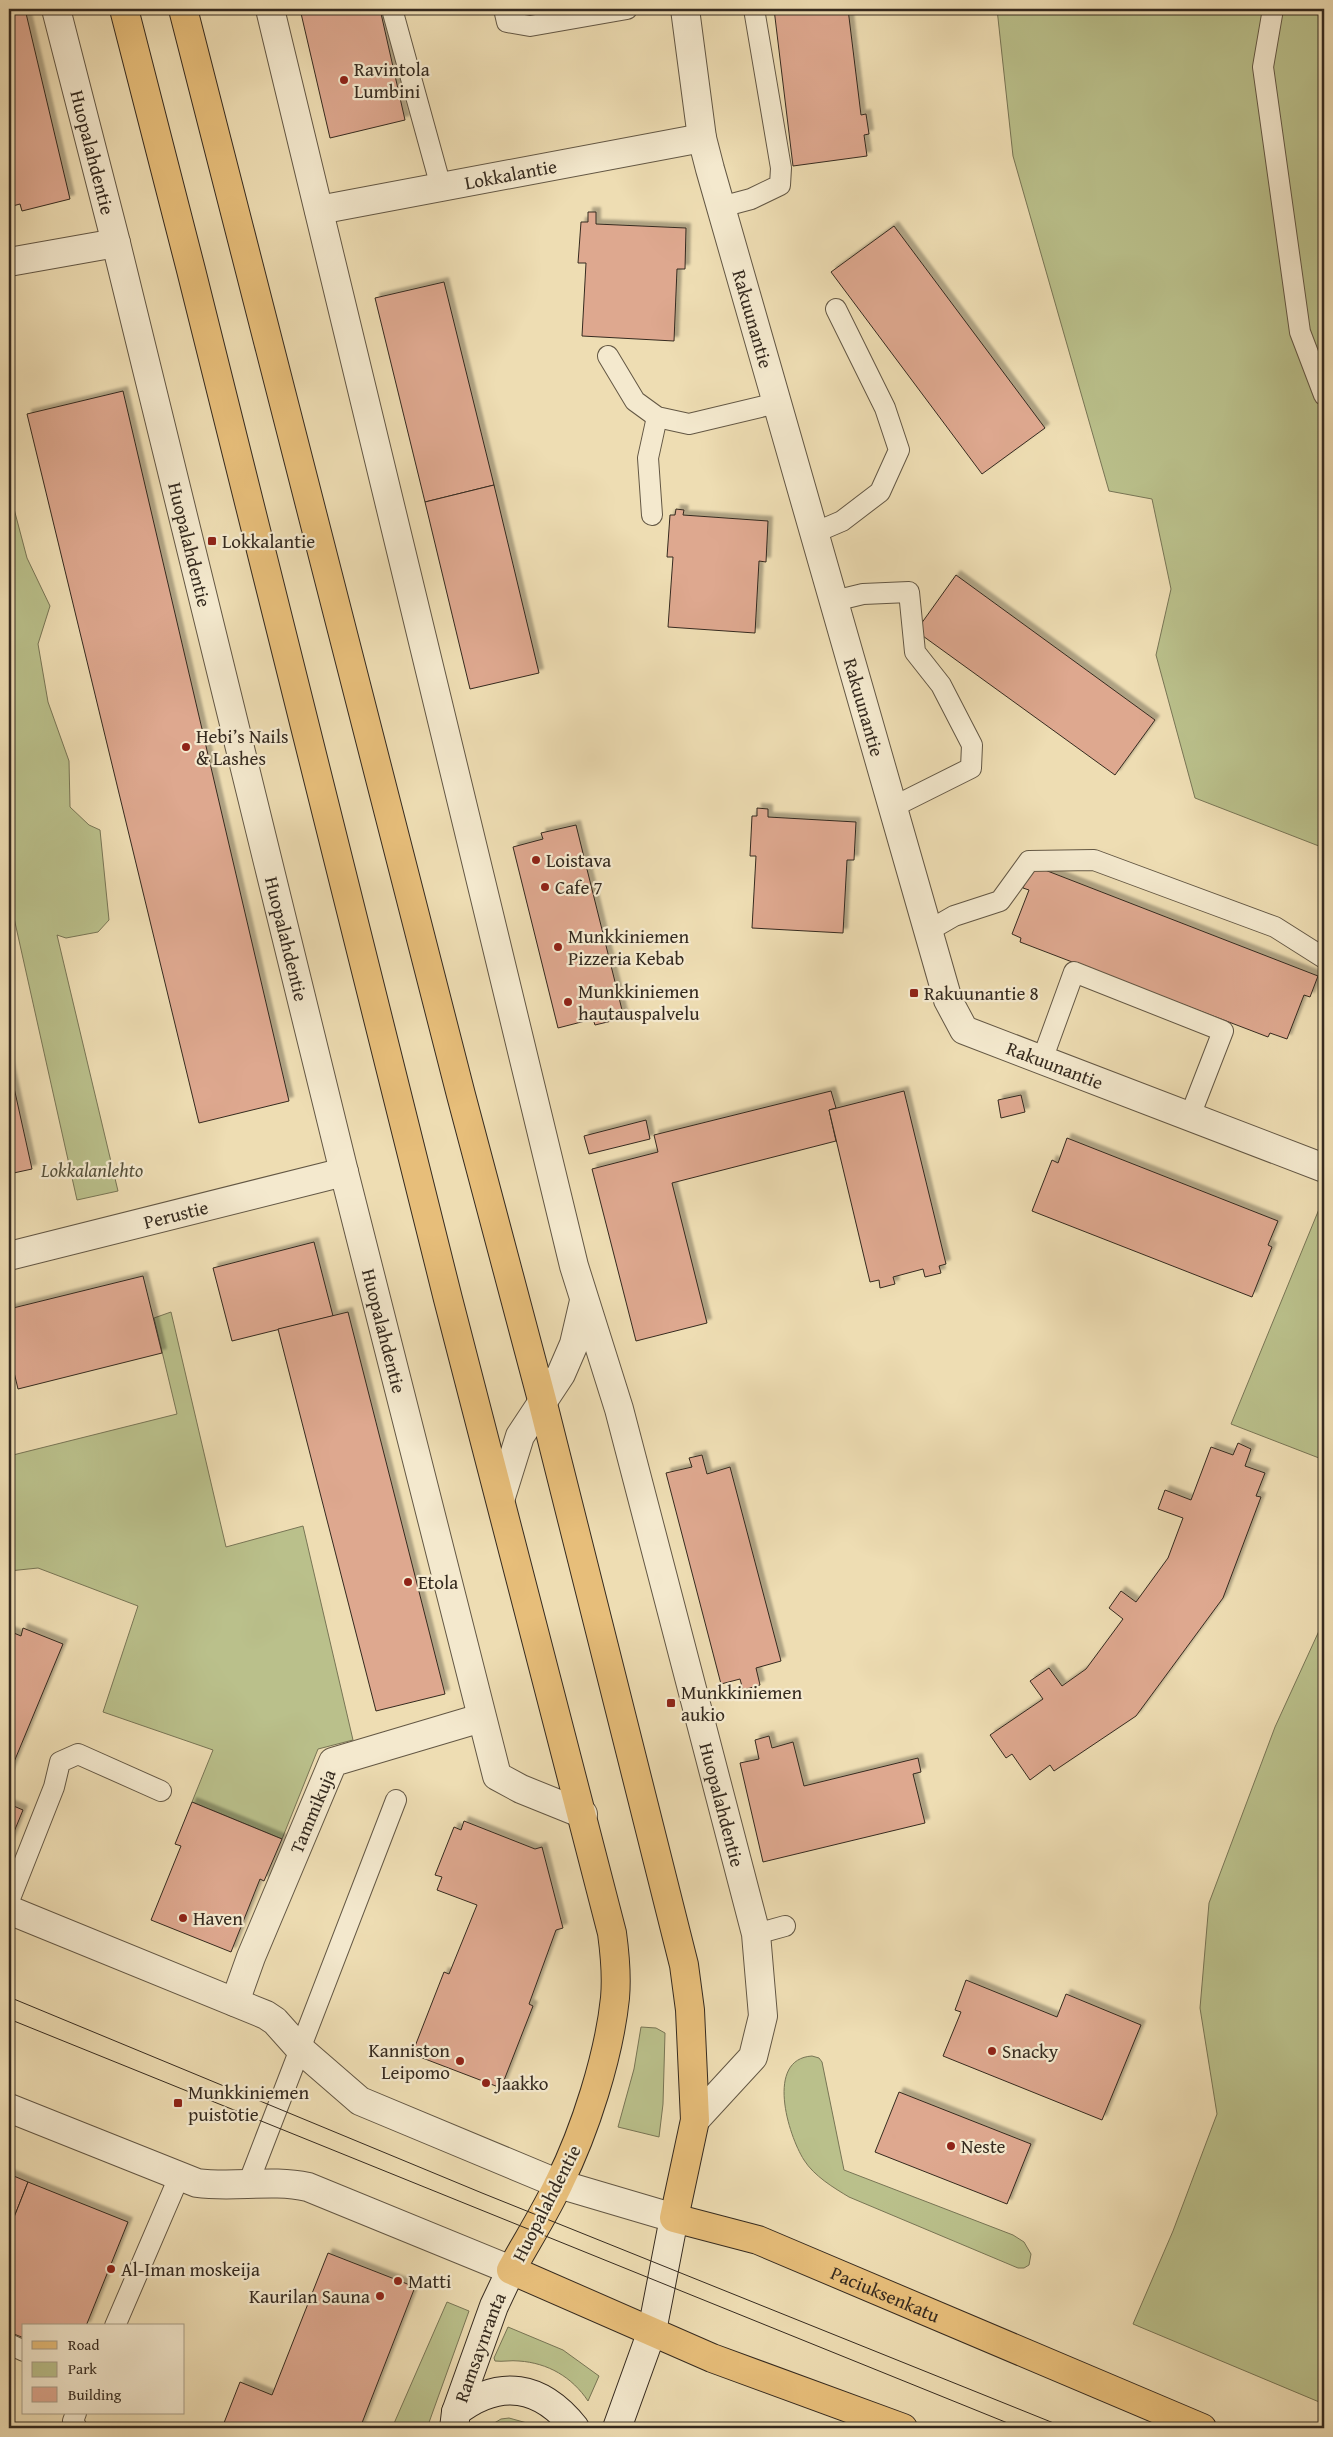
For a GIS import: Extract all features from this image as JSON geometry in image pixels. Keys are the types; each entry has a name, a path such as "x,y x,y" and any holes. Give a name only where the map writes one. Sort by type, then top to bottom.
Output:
{"main road":[{"name":"Huopalahdentie","path":"124,9 192,270 448,1299 501,1497 612,1933 616,1965 615,1997 610,2034 594,2090 578,2141 559,2184 511,2270"},
{"path":"183,9 461,1095 542,1400 684,1965 690,2010 695,2120 674,2218"},
{"name":"Paciuksenkatu","path":"674,2218 758,2240 1202,2428"},
{"path":"511,2270 712,2358 904,2428"}],"street":[{"name":"Huopalahdentie","path":"56,9 116,243 344,1172 497,1776 521,1789 583,1814"},
{"name":"Huopalahdentie","path":"270,9 538,1123 584,1300 631,1453 756,1934 763,2016 753,2056 695,2120"},
{"name":"Rakuunantie","path":"685,9 702,138 948,1000 964,1030 1324,1168"},
{"name":"Lokkalantie","path":"319,210 702,138"},
{"path":"9,262 116,243"},
{"name":"Perustie","path":"9,1256 344,1172"},
{"name":"Huopalahdentie","path":"501,1497 520,1436 542,1400 561,1374 574,1344 584,1300"},
{"name":"Tammikuja","path":"235,2002 251,1958 333,1762 481,1718"},
{"path":"9,1910 235,2002 275,2021 300,2049 360,2101 559,2184"},
{"path":"9,2108 179,2177 212,2185 290,2183 308,2187 511,2270"},
{"name":"Paciuksenkatu","path":"559,2184 674,2218"},
{"path":"617,2428 652,2331 674,2218"},
{"name":"Ramsaynranta","path":"455,2420 494,2306 511,2270"},
{"path":"455,2420 474,2398 495,2392 519,2391 538,2396 557,2408 575,2428"}],"lane":[{"path":"392,9 441,187"},
{"path":"504,9 507,22 530,26 627,9"},
{"path":"721,207 751,200 780,185 780,168 754,9"},
{"path":"1272,9 1263,67 1300,332 1324,395"},
{"path":"814,533 842,521 880,492 899,450 885,408 836,309"},
{"path":"608,356 635,401 657,417 689,424 777,403"},
{"path":"652,515 648,458 657,417"},
{"path":"834,601 863,594 909,592 915,652 942,685 972,745 971,768 893,807"},
{"path":"928,930 954,916 1000,901 1029,862 1094,860 1275,927 1324,958"},
{"path":"1042,1060 1074,972 1223,1031 1190,1116"},
{"path":"9,1900 54,1787 60,1762 78,1754 161,1791"},
{"path":"248,2184 396,1800"},
{"path":"756,1934 785,1926"},
{"path":"116,2324 179,2177"},
{"path":"9,2344 22,2350"},
{"path":"76,2414 73,2421 77,2428"}],"green space":[{"path":"997,9 1324,9 1324,848 1195,798 1156,655 1171,589 1152,499 1109,491 1013,156"},
{"name":"Lokkalanlehto","path":"9,490 27,558 50,606 38,644 48,702 69,761 70,807 89,825 100,830 109,920 98,932 66,938 57,935 118,1191 77,1200 14,918 9,915"},
{"path":"1324,1197 1324,1486 1319,1458 1231,1424"},
{"path":"171,1312 226,1547 303,1526 353,1740 318,1749 282,1839 192,1802 213,1750 103,1712 138,1606 38,1568 9,1571 9,1439 13,1455 177,1414 154,1318"},
{"path":"1324,1620 1324,2404 1133,2324 1173,2231 1217,2114 1200,2008 1209,1903 1275,1727"},
{"path":"641,2027 656,2028 665,2033 663,2104 659,2137 618,2127 634,2069"},
{"path":"812,2056 819,2058 822,2062 844,2170 1013,2235 1024,2242 1031,2254 1029,2265 1024,2268 1018,2268 849,2197 813,2171 804,2160 792,2134 784,2100 785,2084 789,2070 798,2060"},
{"path":"447,2302 469,2311 427,2428 392,2428"},
{"path":"508,2327 563,2350 599,2376 588,2401 582,2392 567,2378 549,2368 530,2362 495,2361 494,2358"},
{"path":"509,2418 527,2423 535,2428 486,2428 501,2419"}],"building":[{"path":"9,9 25,9 70,199 22,211 20,204 9,207"},
{"path":"300,9 380,9 405,120 330,138"},
{"path":"774,9 848,9 861,115 866,114 869,134 864,135 867,156 793,166"},
{"path":"588,212 596,212 596,224 686,228 685,269 677,269 674,341 582,336 586,263 578,263 581,222 588,222"},
{"path":"894,226 1045,428 982,474 831,272"},
{"path":"444,282 494,485 425,502 375,298"},
{"path":"123,391 289,1101 199,1123 27,414"},
{"path":"494,485 539,673 470,689 425,502"},
{"path":"676,509 684,510 683,515 768,521 766,562 759,561 755,633 668,627 673,557 667,557 670,515 675,515"},
{"path":"956,575 1155,720 1115,775 916,631"},
{"path":"757,808 768,809 768,817 856,822 854,860 847,860 843,933 752,928 756,856 750,856 752,816 757,816"},
{"path":"576,825 624,1018 595,1025 593,1019 558,1028 513,847 543,839 541,833"},
{"path":"1032,865 1318,976 1310,997 1304,995 1287,1039 1270,1033 1268,1037 1020,942 1021,938 1012,934 1029,890 1023,888"},
{"path":"9,1065 32,1169 9,1174"},
{"path":"831,1091 836,1108 829,1110 836,1141 672,1183 707,1323 636,1341 592,1169 658,1152 654,1135"},
{"path":"904,1091 946,1264 939,1266 941,1273 925,1277 923,1269 893,1277 895,1284 880,1288 879,1280 870,1282 829,1110"},
{"path":"1021,1095 1025,1112 1001,1118 998,1100"},
{"path":"646,1120 650,1139 589,1154 584,1136"},
{"path":"1067,1138 1278,1221 1268,1245 1272,1247 1252,1297 1032,1211 1052,1160 1058,1163"},
{"path":"314,1242 333,1316 232,1341 213,1268"},
{"path":"143,1276 162,1353 18,1389 9,1351 9,1309"},
{"path":"348,1312 445,1694 376,1711 278,1329"},
{"path":"1238,1443 1251,1449 1245,1466 1265,1473 1256,1496 1261,1497 1223,1598 1136,1716 1054,1771 1050,1765 1030,1780 1012,1754 1006,1758 990,1735 1043,1699 1030,1681 1049,1668 1062,1686 1086,1669 1123,1619 1109,1608 1121,1591 1136,1602 1168,1558 1183,1518 1158,1509 1165,1490 1191,1500 1211,1447 1233,1455"},
{"path":"702,1455 707,1474 730,1467 781,1661 756,1668 760,1685 743,1690 740,1679 721,1684 666,1473 692,1467 689,1458"},
{"path":"23,1628 63,1644 9,1774 9,1631 21,1636"},
{"path":"769,1736 772,1748 793,1742 804,1786 918,1758 921,1772 913,1774 925,1823 763,1862 740,1763 759,1759 755,1740"},
{"path":"192,1802 282,1839 264,1881 260,1879 231,1952 151,1920 181,1846 175,1844"},
{"path":"9,1804 23,1810 9,1844"},
{"path":"464,1821 535,1849 542,1847 563,1928 556,1930 529,2004 533,2006 501,2088 412,2054 444,1972 449,1974 477,1905 437,1890 442,1877 435,1875 454,1827 461,1830"},
{"path":"966,1980 1057,2017 1066,1994 1141,2025 1102,2120 943,2056 961,2012 955,2010"},
{"path":"899,2092 1031,2144 1007,2204 875,2152"},
{"path":"9,2174 28,2182 9,2230"},
{"path":"28,2182 128,2222 87,2324 22,2324 22,2337 9,2332 9,2230"},
{"path":"328,2253 415,2287 360,2428 222,2428 240,2382 272,2395"}],"tram line":[{"path":"9,1997 482,2193 1066,2428"},
{"path":"9,2019 1020,2428"}],"place":[{"name":"Ravintola Lumbini","path":"344,80"},
{"name":"Lokkalantie","path":"212,541"},
{"name":"Hebi’s Nails & Lashes","path":"186,747"},
{"name":"Loistava","path":"536,860"},
{"name":"Cafe 7","path":"545,887"},
{"name":"Munkkiniemen Pizzeria Kebab","path":"558,947"},
{"name":"Rakuunantie 8","path":"914,993"},
{"name":"Munkkiniemen hautauspalvelu","path":"568,1002"},
{"name":"Etola","path":"408,1582"},
{"name":"Munkkiniemen aukio","path":"671,1703"},
{"name":"Haven","path":"183,1918"},
{"name":"Snacky","path":"992,2051"},
{"name":"Kanniston Leipomo","path":"460,2061"},
{"name":"Jaakko","path":"486,2083"},
{"name":"Munkkiniemen puistotie","path":"178,2103"},
{"name":"Neste","path":"951,2146"},
{"name":"Al-Iman moskeija","path":"111,2269"},
{"name":"Matti","path":"398,2281"},
{"name":"Kaurilan Sauna","path":"380,2296"}]}
